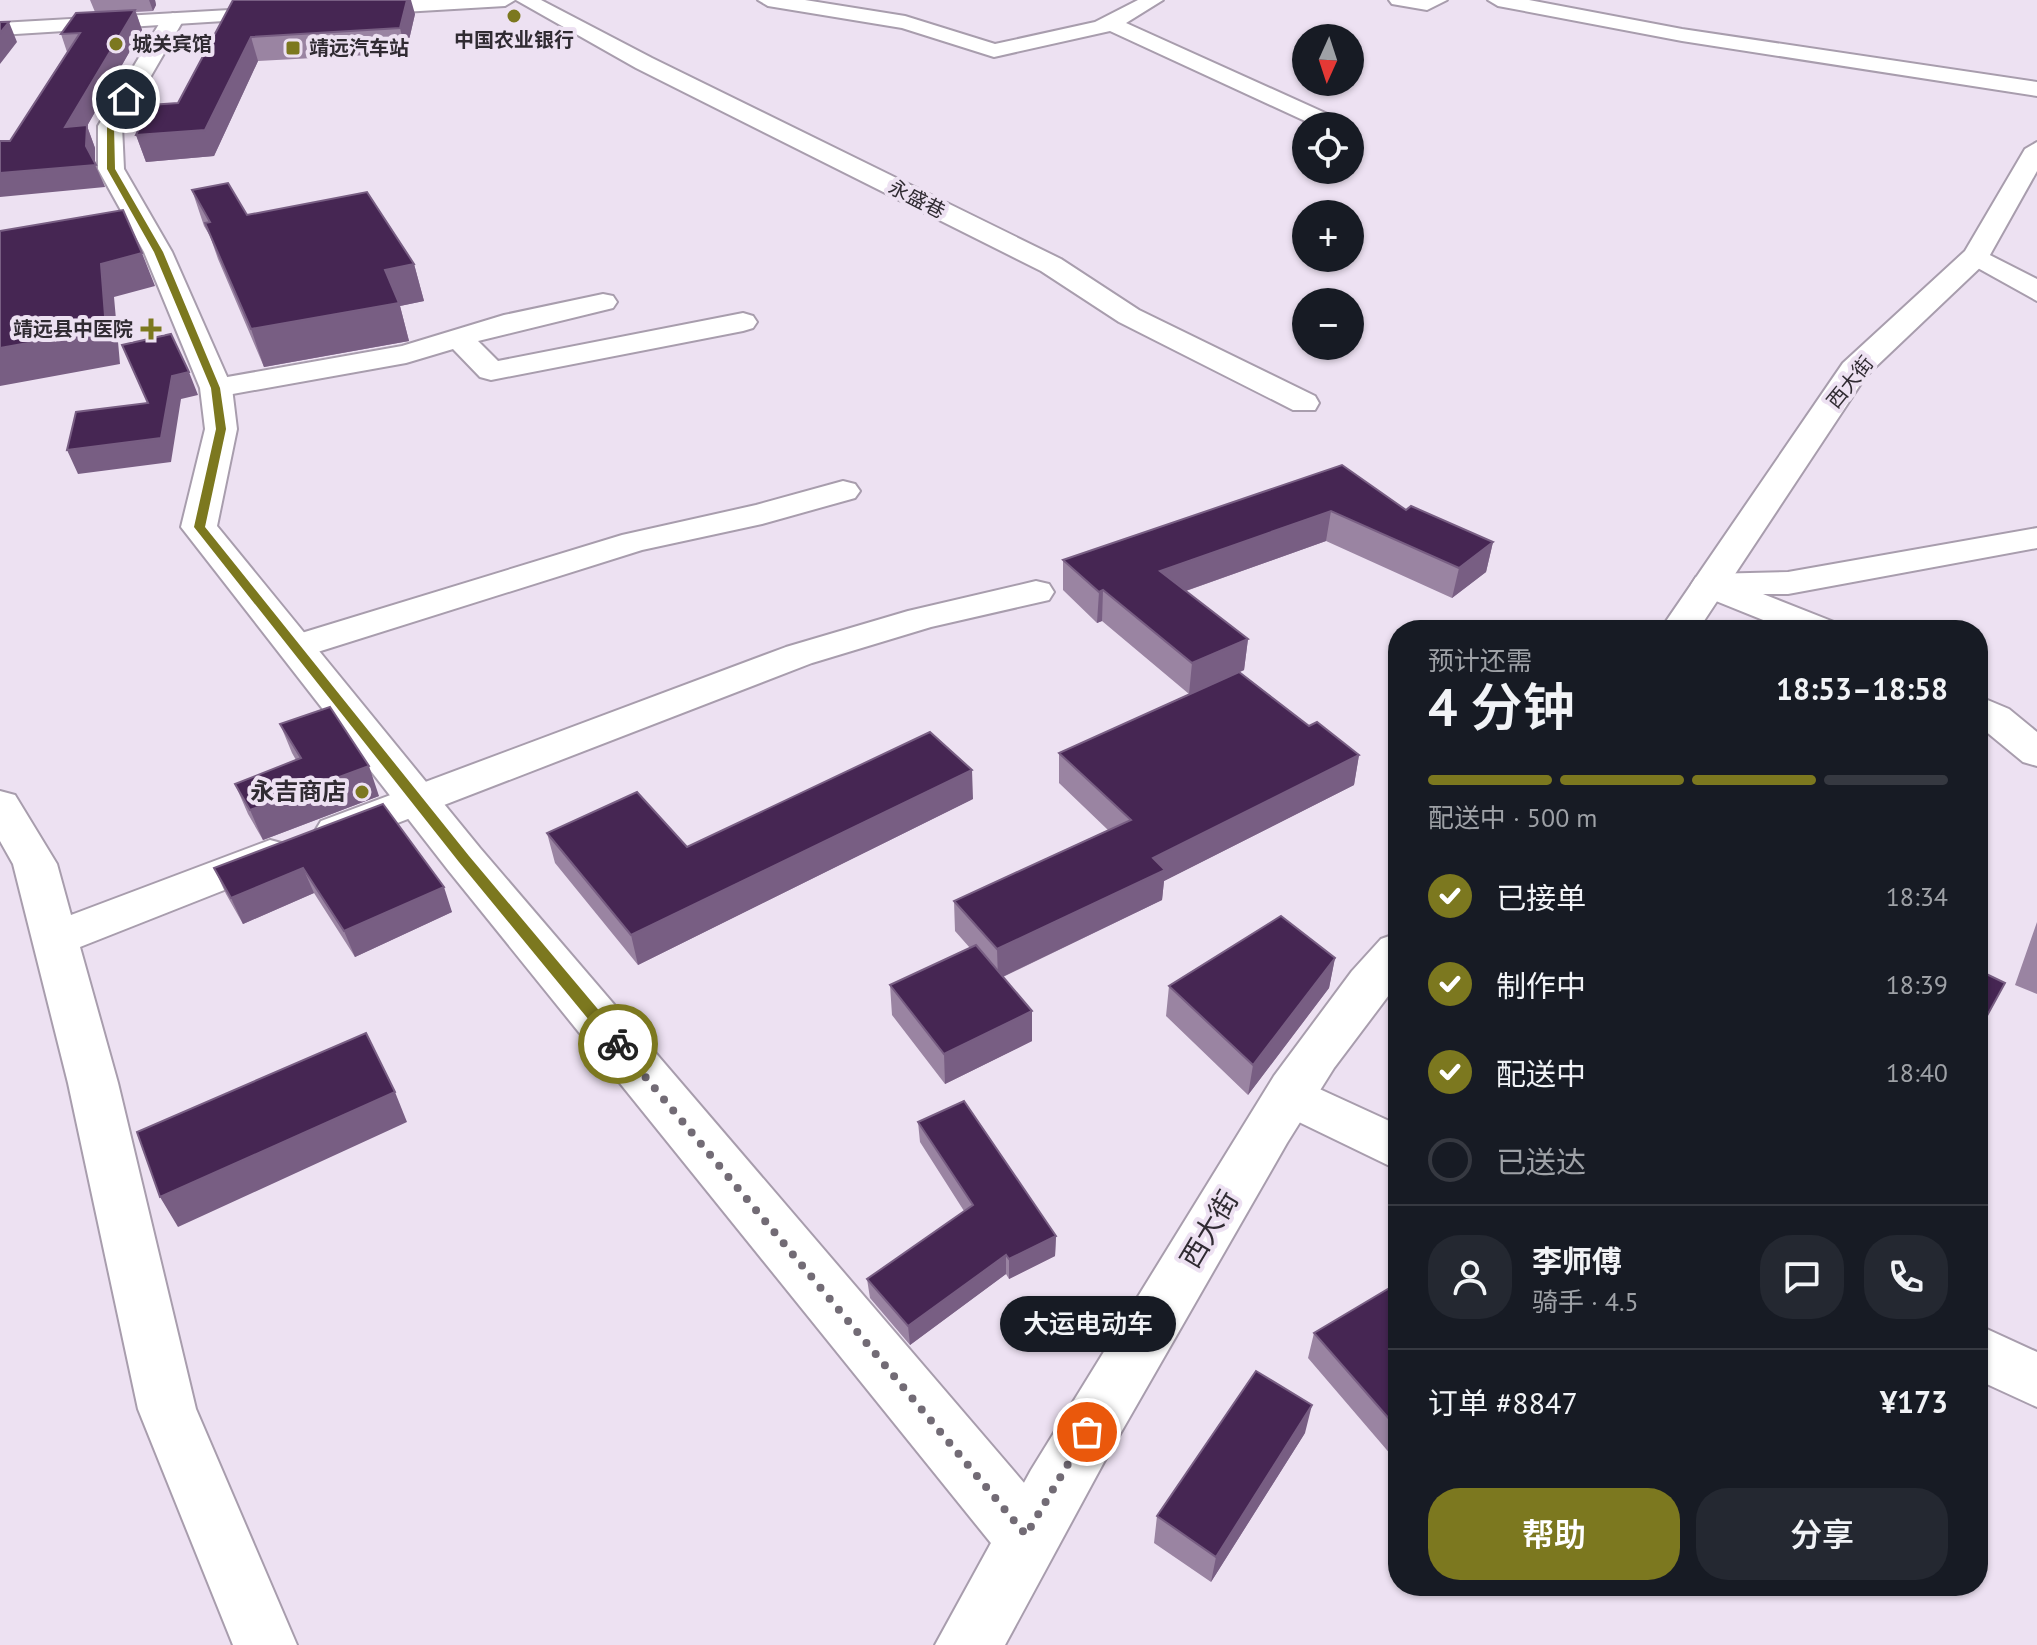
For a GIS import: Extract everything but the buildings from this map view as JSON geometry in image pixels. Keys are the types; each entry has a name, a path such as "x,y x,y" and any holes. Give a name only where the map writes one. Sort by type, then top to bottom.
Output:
{"street":[{"path":"332,10 505,0"},
{"name":"永盛巷","path":"526,0 644,63 1051,265 1129,316 1304,403"},
{"path":"768,0 892,19 994,51 1110,23 1153,0"},
{"path":"1399,0 1427,4 1437,0"},
{"path":"1498,0 1682,35 2037,89"},
{"path":"0,29 302,12"},
{"path":"173,19 110,126 111,169 124,223 158,252 216,388 221,429 199,527 418,801 1026,1535"},
{"path":"1110,23 1304,112"},
{"name":"西大街","path":"1686,620 1854,370 1976,256 2037,149"},
{"path":"1976,256 2032,287 2037,293"},
{"path":"216,388 406,354 458,337 603,302"},
{"path":"458,337 491,371 743,322"},
{"path":"295,647 634,542 762,514 843,491"},
{"path":"1709,585 1788,583 2037,538"},
{"path":"1709,585 1796,620"},
{"path":"55,939 799,655 921,619 1036,592"},
{"path":"1988,716 2037,753"},
{"path":"0,805 35,864 93,1083 167,1409 265,1645"},
{"name":"西大街","path":"969,1645 1026,1535 1289,1095 1373,977 1388,961"},
{"path":"1289,1095 1388,1144"},
{"path":"1988,1356 2037,1381"}],"way so far":[{"path":"618,1044 1026,1535 1087,1432"}],"place":[{"name":"中国农业银行","path":"514,16"},
{"name":"城关宾馆","path":"116,44"},
{"name":"靖远汽车站","path":"293,48"},
{"name":"靖远县中医院","path":"151,329"},
{"name":"永吉商店","path":"362,792"},
{"name":"大运电动车","path":"1087,1432"}],"route":[{"path":"126,99 110,126 111,169 158,252 216,388 221,429 199,527 464,859 618,1044"}]}
